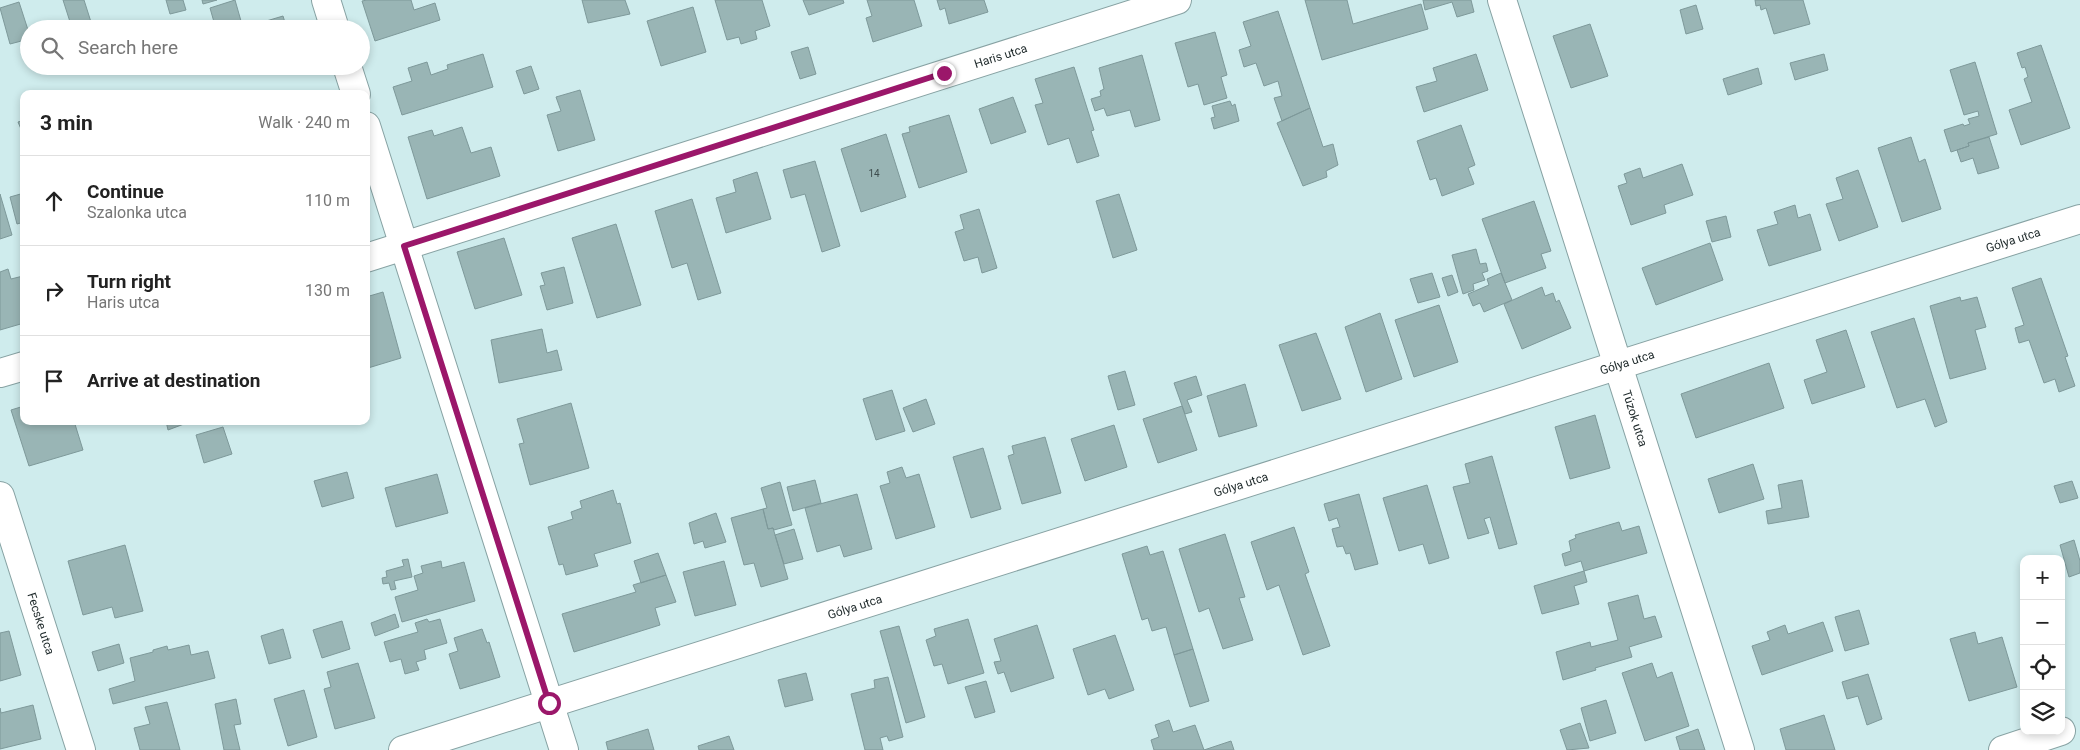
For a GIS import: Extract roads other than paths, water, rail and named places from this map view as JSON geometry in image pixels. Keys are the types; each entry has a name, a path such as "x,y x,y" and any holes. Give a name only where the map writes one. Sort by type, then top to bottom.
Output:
{"street":[{"path":"326,0 332,20"},
{"name":"Haris utca","path":"370,257 1177,0"},
{"name":"Túzok utca","path":"1502,0 1740,750"},
{"path":"350,75 355,90"},
{"path":"370,139 564,750"},
{"name":"Gólya utca","path":"403,750 2080,219"},
{"path":"0,373 20,367"},
{"name":"Fecske utca","path":"0,496 81,750"},
{"path":"2065,730 2080,725"},
{"path":"2002,750 2049,735"}]}
